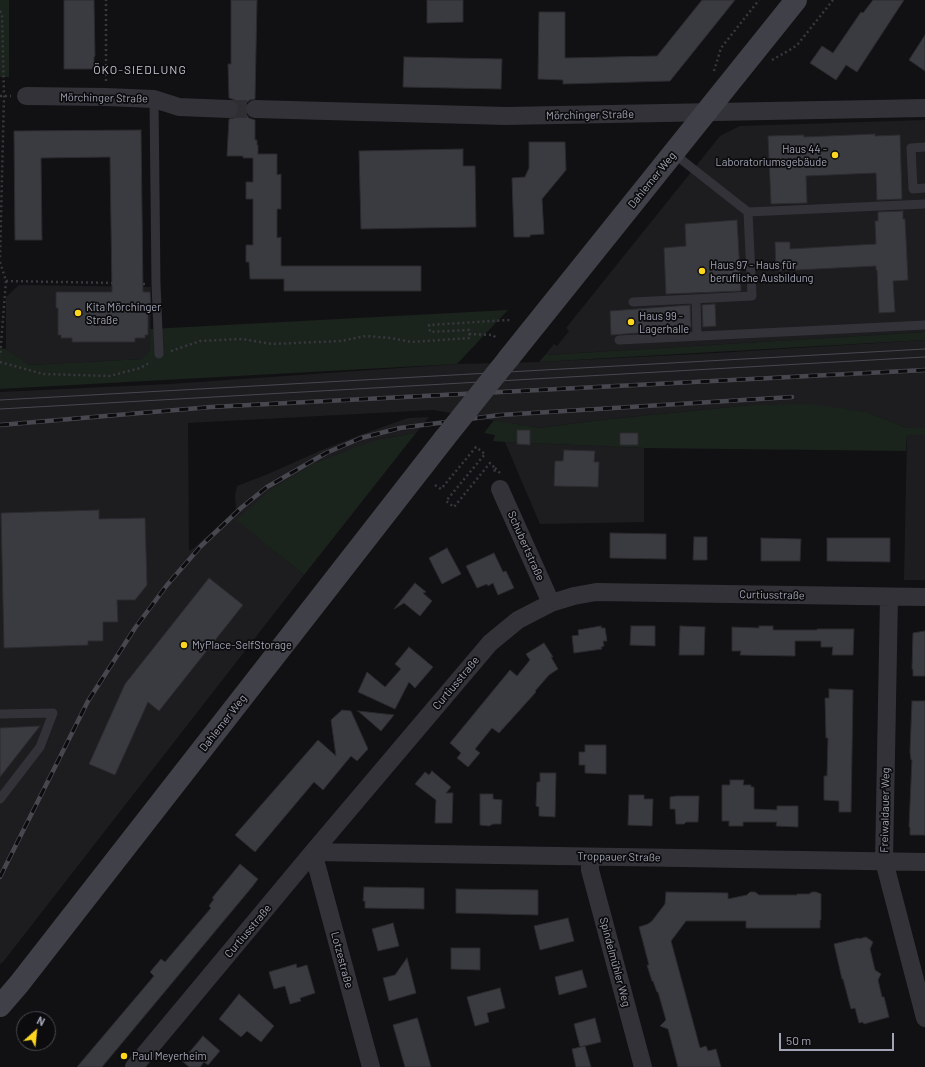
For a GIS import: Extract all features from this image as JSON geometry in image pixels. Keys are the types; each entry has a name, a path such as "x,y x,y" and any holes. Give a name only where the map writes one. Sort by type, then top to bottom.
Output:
{"main road":[{"name":"Dahlemer Weg","path":"1,1002 19,984 444,439 796,0"}],"street":[{"name":"Mörchinger Straße","path":"26,96 154,99 179,107 229,109"},
{"name":"Mörchinger Straße","path":"255,109 506,116 925,108"},
{"name":"Schubertstraße","path":"500,489 551,603"},
{"name":"Curtiusstraße","path":"134,1067 490,643 518,620 551,603 574,596 596,592 925,597"},
{"name":"Freiwaldauer Weg","path":"889,596 884,861 925,1018"},
{"name":"Troppauer Straße","path":"313,852 925,862"},
{"name":"Lotzestraße","path":"313,852 371,1067"},
{"name":"Spindelmühler Weg","path":"590,857 590,870 643,1067"}],"lane":[{"path":"154,99 156,284 159,354"},
{"path":"925,147 911,148 913,189 925,188"},
{"path":"673,153 748,212 925,204"},
{"path":"633,302 752,296 748,212"},
{"path":"696,299 697,336"},
{"path":"619,340 925,325"},
{"path":"0,714 53,713 40,748 0,799"}],"path":[{"path":"106,0 106,97"},
{"path":"711,76 715,69 721,48 759,0"},
{"path":"0,11 2,14 4,96 0,259"},
{"path":"0,262 6,281 1,307 0,356"},
{"path":"6,281 117,283"},
{"path":"0,362 43,374 110,376 140,368 152,362 159,354 200,341 242,339 272,344 341,341 366,336 391,338 411,342 429,341 470,338 469,330 430,332 430,325 509,321"},
{"path":"469,334 493,335 497,339"},
{"path":"436,485 441,490 476,447 485,454 446,501 454,507 490,463 495,468 493,484 500,489"}],"shaded area":[{"path":"0,0 9,0 9,77 0,77"},
{"path":"925,120 925,332 545,355 554,344 557,346 569,331 566,328 720,136 740,126"},
{"name":"Kita Mörchinger Straße","path":"19,285 151,287 150,350 143,359 28,365 6,349 6,297"},
{"path":"508,310 457,364 0,389 0,348 6,349 29,365 142,359 150,350 150,329"},
{"path":"925,332 925,340 539,362 545,355"},
{"path":"925,340 925,428 907,428 867,412 751,405 609,419 539,428 433,410 188,423 189,551 236,510 235,495 237,486 360,435 408,418 429,417 416,433 375,440 237,520 304,575 0,964 0,392 170,384 457,364 539,362 716,353"},
{"path":"810,404 867,412 907,428 925,428 925,435 907,435 906,451 644,448 493,441 495,435 484,433 494,420 539,428 609,419 751,405"},
{"path":"416,433 304,575 236,520 270,490 313,464 375,440"},
{"path":"907,435 925,435 925,580 904,580"},
{"path":"505,442 644,448 644,522 540,524"}],"building":[{"path":"64,0 94,0 94,69 64,69"},
{"path":"231,0 257,0 255,99 246,103 245,109 249,118 255,120 255,140 257,140 258,154 277,154 277,175 281,174 281,209 277,209 277,238 281,237 281,266 421,266 421,291 284,291 284,279 250,279 249,262 246,262 246,245 253,245 253,199 246,199 246,182 253,182 253,158 243,158 243,156 227,156 229,119 238,115 239,109 235,100 229,98 228,64 231,64"},
{"path":"427,0 463,0 463,22 427,23"},
{"path":"702,0 735,0 670,81 563,84 563,80 538,79 539,12 565,12 565,58 657,56"},
{"path":"873,0 904,0 857,72 846,65 836,80 810,63 822,46 833,53 861,12 863,13"},
{"path":"925,35 925,71 909,60"},
{"path":"404,57 502,59 501,89 403,87"},
{"path":"141,130 143,292 150,292 151,308 148,308 148,335 145,335 145,338 135,338 135,342 72,342 72,338 61,338 61,335 58,335 58,308 56,308 56,292 112,292 110,157 41,158 42,240 15,240 14,131"},
{"name":"Haus 44 - Laboratoriumsgebäude","path":"875,134 875,136 900,135 902,199 877,200 876,173 806,176 807,203 771,204 768,136 804,135 804,137"},
{"path":"529,142 565,142 566,170 542,199 544,234 530,235 530,237 514,237 512,178 525,177 529,168"},
{"path":"463,149 463,166 475,166 476,227 361,229 359,151"},
{"path":"903,211 903,219 905,219 908,280 893,281 895,312 879,313 876,266 776,271 775,242 790,242 790,249 876,244 875,221 878,221 878,212"},
{"name":"Haus 97 - Haus für berufliche Ausbildung","path":"737,220 741,291 666,294 664,248 686,246 685,224"},
{"path":"715,304 716,326 703,327 702,305"},
{"path":"690,305 691,327 652,329 652,332 611,335 610,311"},
{"path":"517,430 530,430 530,445 517,444"},
{"path":"620,433 638,433 638,445 620,445"},
{"path":"564,450 595,451 594,462 599,462 598,487 554,486 555,461 563,461"},
{"path":"99,510 99,519 145,518 147,585 135,600 117,600 118,622 103,622 103,641 88,641 88,645 4,648 1,513"},
{"path":"610,533 666,534 666,559 610,558"},
{"path":"694,537 707,537 707,560 693,560"},
{"path":"761,538 801,539 800,561 761,561"},
{"path":"827,538 890,538 890,562 827,561"},
{"path":"447,548 461,574 442,584 429,558"},
{"path":"494,553 503,572 506,571 514,588 498,595 493,583 488,586 487,584 477,588 466,566"},
{"name":"MyPlace-SelfStorage","path":"209,578 243,605 159,711 148,702 115,775 89,764 125,684"},
{"path":"415,583 426,592 423,593 432,601 420,616 404,603 394,609"},
{"path":"601,626 601,628 605,628 607,641 603,641 604,646 601,647 602,649 574,653 572,636 579,635 578,630"},
{"path":"631,626 655,626 655,646 630,645"},
{"path":"680,626 705,627 704,655 679,655"},
{"path":"759,626 773,626 773,630 854,629 853,655 832,655 833,647 821,647 821,641 795,641 795,656 740,655 741,651 732,651 732,627 759,628"},
{"path":"925,631 925,676 913,676 913,633"},
{"path":"544,643 553,657 551,657 558,669 549,675 535,691 536,692 499,733 492,728 475,749 480,753 468,767 457,758 461,753 450,743 510,670 517,676 530,660 526,654"},
{"path":"409,647 433,667 415,688 409,682 395,709 358,692 367,672 385,687 401,669 395,664"},
{"path":"829,689 853,690 851,812 839,812 839,801 824,800 824,776 827,776 828,738 826,738 825,698 829,698"},
{"path":"912,701 925,701 925,835 910,835 909,827 912,760 910,752"},
{"path":"342,710 351,711 368,749 357,761 351,756 323,790 314,782 255,852 235,835 318,740 336,756 331,720"},
{"path":"358,711 394,715 381,731"},
{"path":"40,726 0,777 0,728"},
{"path":"585,745 606,745 606,774 585,773 585,765 579,765 579,752 585,752"},
{"path":"432,771 451,787 446,793 453,793 452,823 435,823 436,800 415,784 425,772 429,775"},
{"path":"540,773 556,773 555,817 539,816 539,807 536,806 537,782 540,782"},
{"path":"730,780 744,780 743,785 751,785 751,787 754,787 754,809 777,810 777,806 798,806 798,827 776,826 777,822 743,822 743,826 729,826 729,821 722,821 722,785 730,785"},
{"path":"480,794 493,794 493,799 502,800 501,824 493,824 489,826 480,825"},
{"path":"629,795 644,795 644,799 653,799 652,826 628,825"},
{"path":"699,796 698,822 676,824 675,809 670,809 670,797"},
{"path":"240,864 258,879 252,887 102,1067 77,1067 154,976 150,972 161,959 165,962 211,908 209,906 214,899 212,898"},
{"path":"364,887 424,888 424,909 365,908 365,901 363,901"},
{"path":"456,889 538,890 538,915 456,913"},
{"path":"666,892 728,893 728,899 747,895 750,892 755,892 759,895 797,895 809,894 812,892 821,894 820,928 746,928 746,921 686,921 671,941 700,1048 706,1046 708,1051 716,1049 721,1067 678,1067 668,1029 660,1026 666,1020 658,992 652,981 647,965 649,965 639,927 652,921 665,904"},
{"path":"568,918 574,941 540,950 534,926"},
{"path":"393,923 399,946 378,951 372,929"},
{"path":"866,937 873,942 870,949 875,970 881,974 878,980 889,1017 864,1024 863,1022 859,1023 855,1008 851,1009 834,944"},
{"path":"451,948 480,948 480,970 451,969"},
{"path":"407,958 416,993 389,1001 383,978 395,975"},
{"path":"296,964 297,968 307,965 315,993 300,998 301,1001 290,1004 285,986 274,989 269,972"},
{"path":"582,970 587,987 559,995 555,977"},
{"path":"500,988 505,1008 487,1013 489,1022 475,1026 467,997"},
{"path":"239,994 274,1026 261,1042 247,1031 241,1037 219,1019"},
{"path":"417,1018 431,1067 405,1067 393,1025"},
{"path":"595,1018 601,1042 580,1047 574,1024"},
{"path":"203,1036 220,1051 208,1065 204,1062 200,1067 189,1067 182,1061"},
{"path":"585,1046 591,1067 576,1067 572,1049"}],"tunnel":[{"path":"229,109 255,109"}],"tram line":[{"path":"0,400 925,349"},
{"path":"0,409 925,357"}],"railway":[{"path":"0,425 211,407 925,370"},
{"path":"0,877 88,701 135,628 167,585 201,546 241,508 267,487 326,453 361,438 400,428 500,415 792,397"}],"place":[{"name":"Haus 44 - Laboratoriumsgebäude","path":"835,155"},
{"name":"Haus 97 - Haus für berufliche Ausbildung","path":"702,271"},
{"name":"Kita Mörchinger Straße","path":"78,313"},
{"name":"Haus 99 - Lagerhalle","path":"631,322"},
{"name":"MyPlace-SelfStorage","path":"184,645"},
{"name":"Paul Meyerheim","path":"124,1056"}],"district":[{"name":"ÖKO-SIEDLUNG","path":"140,70"}]}
